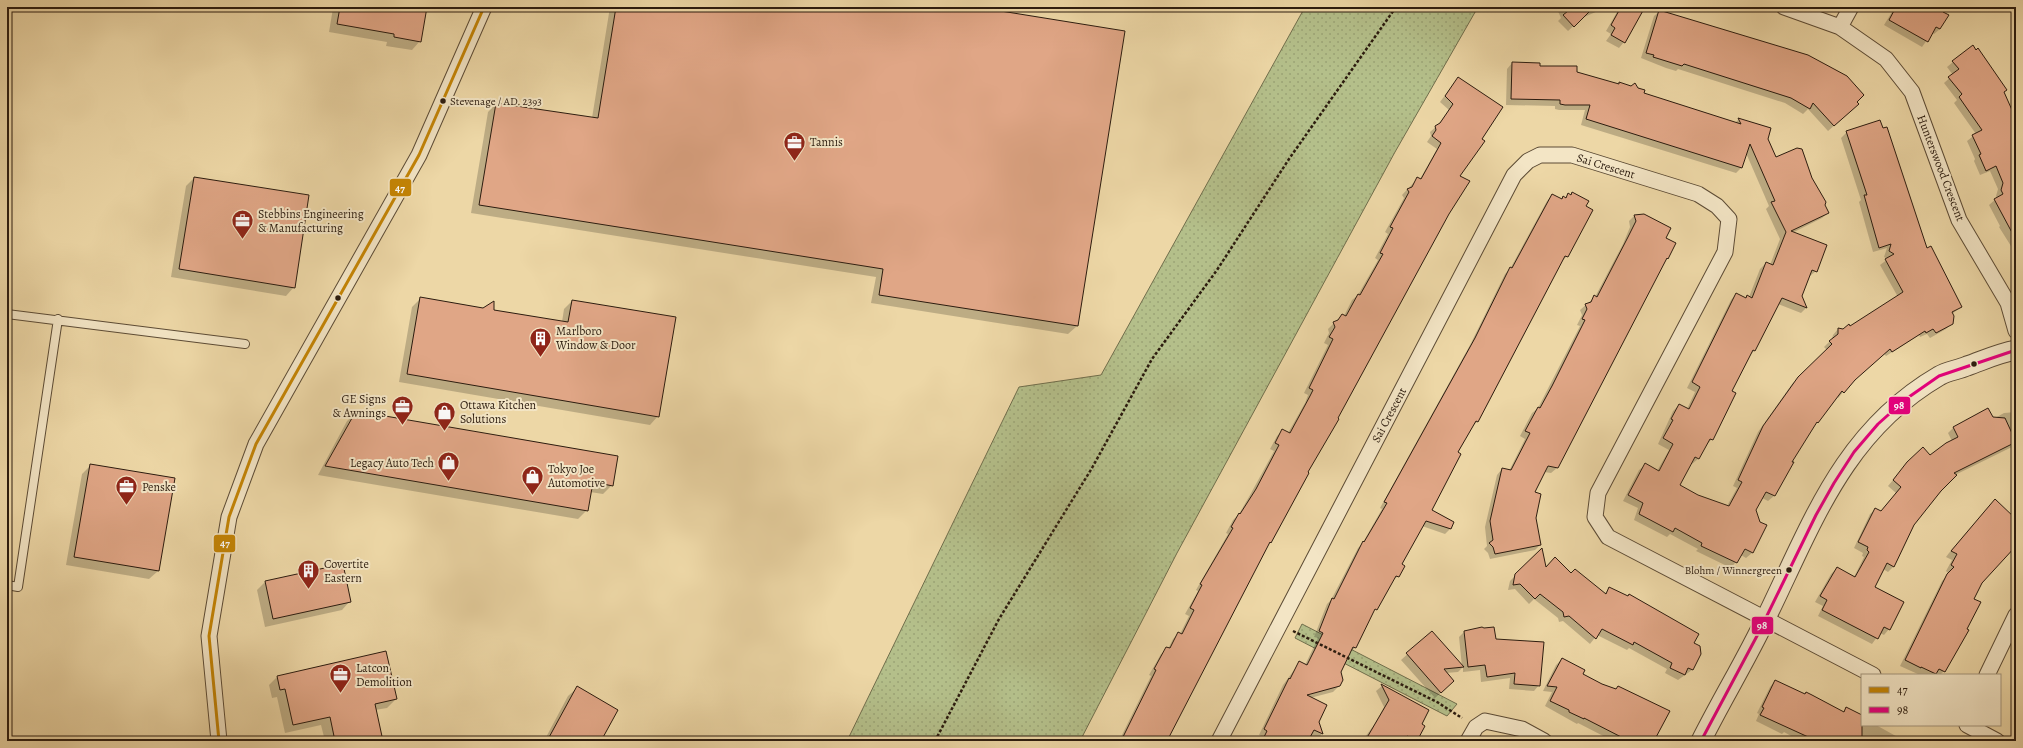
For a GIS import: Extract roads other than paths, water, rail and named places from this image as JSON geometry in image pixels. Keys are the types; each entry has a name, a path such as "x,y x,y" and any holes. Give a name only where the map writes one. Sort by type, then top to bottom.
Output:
{"street":[{"path":"219,741 209,636 231,510 256,444 419,155 484,7"},
{"name":"Hunterswood Crescent","path":"1784,7 1840,27 1886,59 1912,92 1959,220 2008,303 2016,331"},
{"path":"1840,27 1851,7"},
{"name":"Sai Crescent","path":"1219,741 1514,174 1528,161 1540,155 1572,155 1698,194 1717,206 1729,220 1725,252 1598,493 1595,517 1608,537 1871,674"},
{"path":"1701,741 1765,620 1822,501 1843,466 1875,426 1908,398 1940,376 2002,353 2016,350"},
{"path":"1987,674 2016,616"},
{"path":"1468,741 1476,727 1485,721 1522,729 1544,741"},
{"path":"1969,726 1997,741"}],"lane":[{"path":"7,314 58,319 245,344"},
{"path":"7,585 18,587 58,319"}],"place":[{"name":"Stevenage / AD. 2393","path":"443,101"},
{"name":"Tannis","path":"795,162"},
{"name":"Stebbins Engineering & Manufacturing","path":"243,240"},
{"name":"Marlboro Window & Door","path":"540,358"},
{"name":"GE Signs & Awnings","path":"402,426"},
{"name":"Ottawa Kitchen Solutions","path":"444,432"},
{"name":"Legacy Auto Tech","path":"449,482"},
{"name":"Tokyo Joe Automotive","path":"532,496"},
{"name":"Penske","path":"126,506"},
{"name":"Blohm / Winnergreen","path":"1789,570"},
{"name":"Covertite Eastern","path":"308,590"},
{"name":"Latcon Demolition","path":"341,694"}]}
